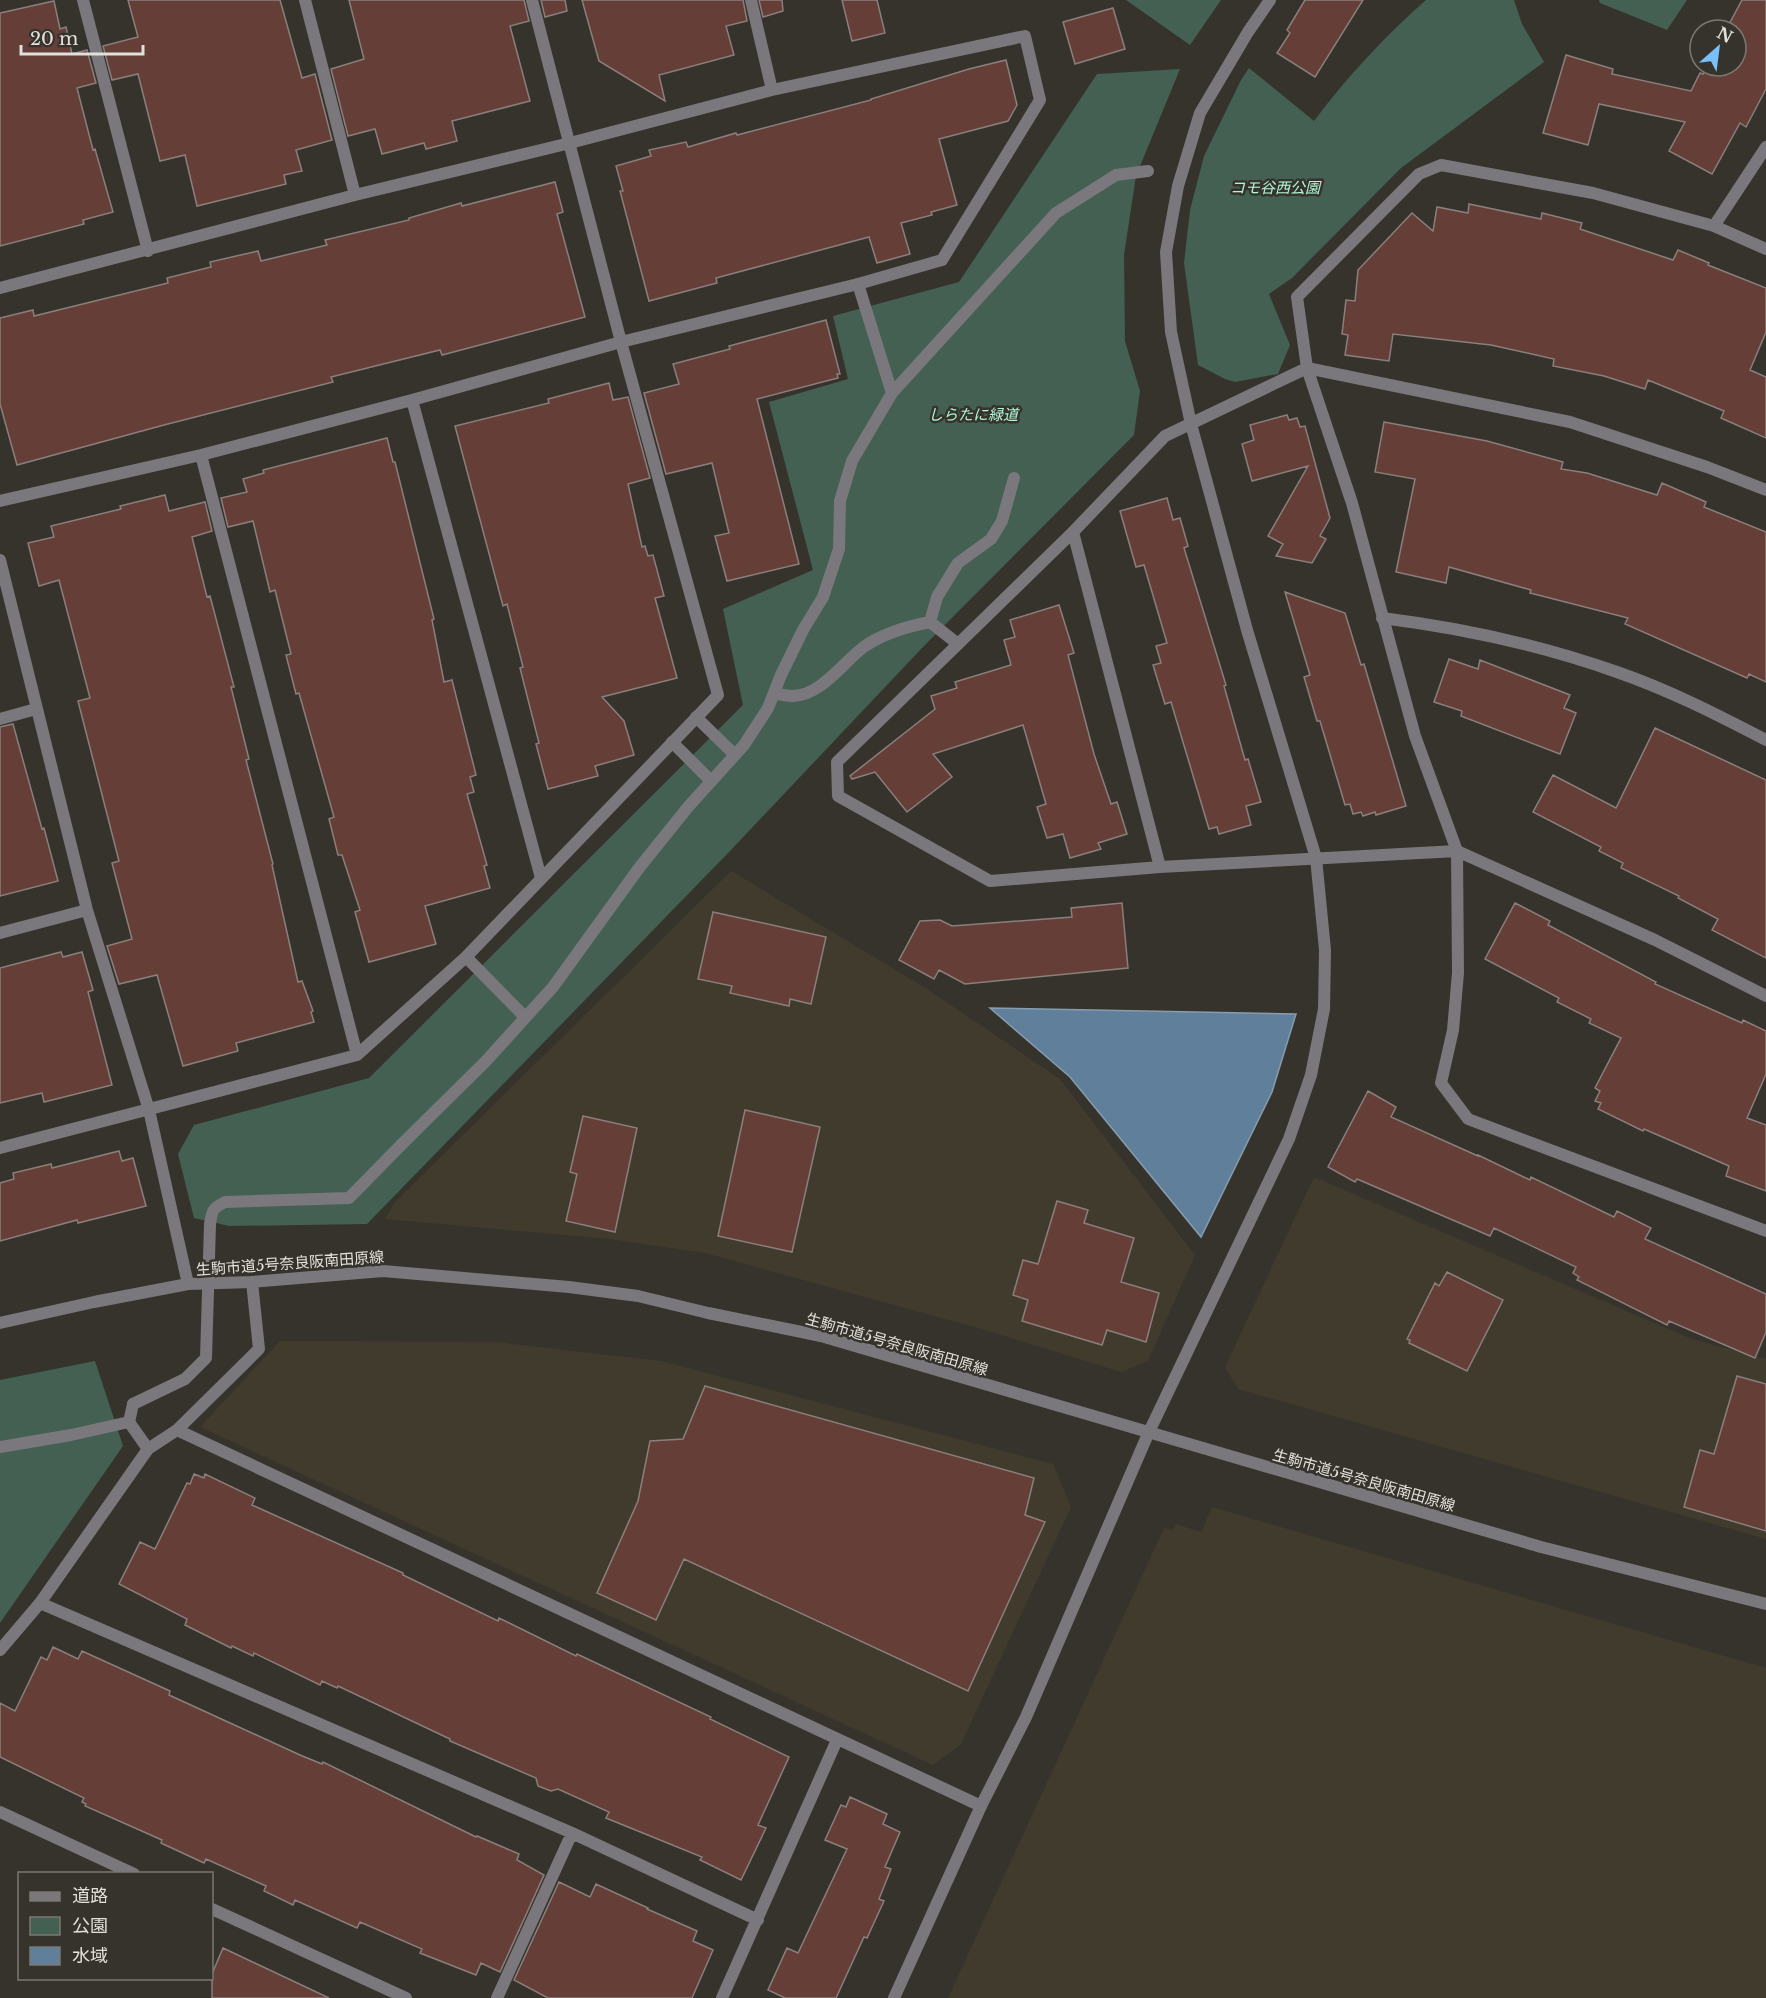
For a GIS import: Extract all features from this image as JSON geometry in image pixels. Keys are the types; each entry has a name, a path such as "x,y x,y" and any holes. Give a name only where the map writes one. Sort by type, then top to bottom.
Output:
{"street":[{"path":"83,0 148,251"},
{"path":"305,0 355,195"},
{"path":"0,1148 357,1055 466,957 718,695 621,342 532,0"},
{"path":"751,0 772,90"},
{"path":"894,1998 981,1806 1026,1717 1149,1434 1289,1139 1311,1075 1324,1009 1325,950 1316,858 1247,630 1191,424 1171,332 1166,252 1178,186 1200,114 1248,32 1270,0"},
{"path":"0,288 355,195 570,143 772,90 1025,36 1040,100 942,260 858,284 621,342 201,455 0,501"},
{"path":"1714,226 1766,147"},
{"path":"1766,249 1714,226 1593,193 1441,165 1419,174 1297,297 1307,368 1352,503 1415,736 1457,851 1458,974 1453,1030 1442,1083 1468,1119 1766,1231"},
{"path":"148,1449 129,1422 133,1404 185,1378 207,1358 212,1212 225,1202 349,1198 486,1060 553,987 639,868 744,745 768,708 803,630 824,597 839,549 840,501 852,461 892,393 1056,213 1116,175 1149,171"},
{"path":"858,284 892,393"},
{"path":"1766,490 1707,467 1570,422 1307,368 1165,436 1073,532 837,762 838,796 990,881 1160,867 1457,851 1655,940 1766,996"},
{"path":"412,400 541,878"},
{"path":"201,455 357,1055"},
{"path":"930,622 937,597 958,563 991,539 1002,520 1014,478"},
{"path":"1073,532 1160,867"},
{"path":"0,560 87,910 149,1110 188,1284"},
{"path":"1382,618 1450,627 1534,647 1618,672 1717,714 1766,740"},
{"path":"774,694 795,696 817,688 866,646 896,631 930,622"},
{"path":"930,622 958,645"},
{"path":"0,719 36,709"},
{"path":"696,717 735,754"},
{"path":"672,742 711,781"},
{"path":"0,933 87,910"},
{"path":"466,957 525,1017"},
{"name":"生駒市道5号奈良阪南田原線","path":"0,1323 188,1284 252,1282 382,1271 569,1287 638,1296 820,1336 1541,1547 1766,1604"},
{"path":"0,1650 40,1603 148,1449 177,1430 259,1349 252,1282"},
{"path":"0,1447 72,1435 129,1422"},
{"path":"177,1430 981,1806"},
{"path":"40,1603 572,1833 758,1920"},
{"path":"722,1998 837,1740"},
{"path":"0,1812 130,1872"},
{"path":"497,1998 572,1833"},
{"path":"213,1909 406,1998"}],"shaded area":[{"path":"731,871 924,987 1060,1079 1195,1255 1148,1361 1121,1372 985,1330 705,1253 609,1239 385,1219 395,1202"},
{"path":"1314,1177 1692,1339 1766,1359 1766,1539 1238,1389 1225,1367"},
{"path":"280,1341 496,1342 661,1361 1053,1464 1071,1507 961,1744 933,1765 200,1427"},
{"path":"1212,1507 1766,1668 1766,1998 948,1998 1164,1528 1173,1530 1176,1524 1201,1532"}],"green space":[{"path":"1126,0 1221,0 1190,45"},
{"name":"コモ谷西公園","path":"1426,0 1514,0 1522,24 1544,62 1401,168 1292,278 1269,294 1290,345 1278,374 1235,382 1198,365 1184,263 1190,210 1204,156 1241,80 1249,68 1314,121 1367,58"},
{"path":"1599,0 1687,0 1667,30 1600,3"},
{"name":"しらたに緑道","path":"1180,69 1136,176 1124,255 1125,341 1140,391 1134,435 922,648 730,851 367,1224 229,1226 194,1218 178,1154 194,1125 369,1078 743,705 723,609 813,570 769,402 848,379 833,316 959,282 1097,74"},
{"path":"95,1361 123,1446 0,1623 0,1380"}],"water":[{"path":"990,1008 1296,1014 1272,1092 1201,1237 1070,1077"}],"building":[{"path":"128,0 280,0 302,78 315,74 332,140 296,150 302,171 284,175 286,184 197,206 185,155 160,161 138,74 112,80 103,46 138,37"},
{"path":"349,0 524,0 529,21 510,26 530,101 452,121 457,141 426,149 424,143 382,154 375,129 348,136 331,69 364,59"},
{"path":"541,0 565,0 567,11 545,17"},
{"path":"582,0 743,0 747,21 726,26 734,55 659,75 665,101 599,61"},
{"path":"759,0 782,0 783,11 763,17"},
{"path":"842,0 877,0 885,33 852,41"},
{"path":"1305,0 1363,0 1315,77 1277,53 1290,33 1287,30"},
{"path":"1742,0 1766,0 1766,89 1746,127 1740,123 1712,174 1669,151 1685,122 1599,104 1588,145 1543,133 1566,55 1613,69 1612,74 1691,91 1698,78 1748,78 1748,18 1732,18"},
{"path":"54,1 60,29 66,27 72,54 87,50 96,83 77,88 93,150 95,149 113,212 83,220 84,224 0,246 0,13"},
{"path":"1113,8 1125,49 1075,64 1063,22"},
{"path":"1006,60 1017,105 1008,121 939,139 957,205 931,212 932,215 901,223 910,254 877,263 869,237 716,278 717,283 649,301 620,191 623,191 616,166 651,156 649,150 686,142 688,147 736,133 737,135 871,100 969,69"},
{"path":"555,182 563,212 557,214 585,317 442,355 440,350 331,377 333,382 17,465 0,404 0,318 33,310 34,316 168,283 167,278 211,267 210,262 258,251 261,261 327,245 325,240 409,220 409,218 461,203 462,206"},
{"path":"1469,204 1541,219 1542,213 1582,223 1580,229 1673,260 1678,250 1709,263 1708,265 1766,288 1766,332 1750,370 1766,377 1766,438 1721,418 1724,411 1648,380 1645,389 1604,376 1553,366 1554,359 1491,345 1393,334 1389,361 1345,355 1348,335 1342,334 1346,300 1355,301 1358,270 1412,213 1433,231 1437,207 1468,213"},
{"path":"826,320 840,374 837,374 838,378 757,399 799,564 727,581 715,536 729,533 712,463 666,474 644,393 679,384 673,364 730,349 729,346"},
{"path":"609,383 613,400 628,397 650,478 628,484 642,547 645,546 648,556 653,555 664,596 655,598 677,678 602,697 624,721 634,755 595,766 598,776 548,789 520,668 523,667 507,604 503,606 455,426 549,403 548,399"},
{"path":"1287,415 1289,420 1297,418 1300,427 1305,426 1330,518 1320,536 1326,539 1312,563 1276,556 1283,544 1268,536 1308,466 1252,481 1242,444 1254,440 1250,425"},
{"path":"1384,422 1487,441 1563,462 1561,469 1587,473 1657,495 1662,483 1706,502 1704,507 1766,532 1766,682 1749,674 1747,678 1625,624 1628,618 1530,593 1531,590 1449,567 1446,583 1396,572 1415,479 1375,472"},
{"path":"387,438 434,619 432,620 444,682 452,680 476,775 470,777 474,792 467,794 487,865 484,866 490,888 425,906 436,944 369,962 355,912 360,910 342,855 338,855 329,819 334,817 299,693 296,694 286,655 291,654 275,590 270,592 253,521 228,527 221,498 247,492 243,479 264,473 263,470"},
{"path":"165,495 169,511 205,502 212,531 192,537 234,687 231,687 249,759 246,760 273,864 298,982 302,981 313,1011 311,1012 314,1022 236,1043 238,1051 183,1066 157,975 119,984 107,946 132,939 112,863 119,861 78,701 90,698 59,580 39,586 28,543 54,537 51,526 121,509 120,506"},
{"path":"1167,498 1173,520 1180,518 1188,546 1184,548 1226,685 1224,686 1245,760 1248,759 1261,802 1246,806 1251,825 1219,834 1217,827 1209,829 1171,702 1165,704 1153,665 1161,663 1156,646 1167,643 1144,565 1136,567 1120,511"},
{"path":"1285,592 1345,613 1361,665 1364,664 1406,806 1376,815 1375,812 1363,816 1361,812 1353,814 1350,804 1345,805 1320,721 1317,721 1304,677 1310,675"},
{"path":"1059,605 1074,653 1068,655 1094,754 1111,804 1117,802 1127,834 1098,843 1101,849 1070,858 1063,834 1047,838 1037,807 1046,804 1023,725 933,754 952,777 907,812 875,772 852,779 850,776 935,709 931,696 957,688 955,682 1011,665 1004,640 1015,637 1010,620"},
{"path":"1449,659 1478,669 1480,660 1570,695 1564,708 1576,713 1560,754 1461,716 1462,711 1434,702"},
{"path":"13,724 58,881 0,896 0,727"},
{"path":"1655,728 1766,780 1766,958 1712,930 1718,919 1678,898 1679,896 1621,868 1623,863 1599,851 1601,847 1533,812 1553,775 1616,808"},
{"path":"1122,903 1128,968 965,984 939,970 934,979 899,960 920,921 940,920 952,926 1072,917 1071,908"},
{"path":"1515,903 1550,921 1548,925 1656,982 1655,984 1742,1023 1743,1020 1766,1031 1766,1074 1747,1118 1766,1125 1766,1191 1726,1176 1729,1166 1644,1129 1643,1131 1598,1109 1601,1103 1595,1101 1600,1091 1595,1088 1621,1038 1589,1023 1591,1019 1557,1002 1559,998 1485,959"},
{"path":"713,912 826,937 811,1004 790,999 789,1006 730,993 732,986 698,979"},
{"path":"61,952 63,957 82,952 93,990 88,992 112,1085 44,1102 42,1093 0,1103 0,968"},
{"path":"1368,1091 1396,1107 1391,1117 1530,1180 1531,1177 1614,1217 1617,1211 1651,1228 1645,1239 1766,1294 1766,1332 1755,1358 1669,1321 1667,1325 1577,1280 1579,1277 1573,1273 1576,1267 1494,1228 1490,1236 1357,1179 1355,1182 1328,1167"},
{"path":"745,1110 820,1127 792,1252 718,1236"},
{"path":"583,1116 637,1128 615,1232 566,1221 577,1174 570,1172"},
{"path":"119,1151 122,1161 133,1158 146,1206 78,1223 77,1220 0,1241 0,1183 14,1179 13,1173 51,1164 52,1168"},
{"path":"1057,1201 1088,1210 1084,1223 1134,1238 1121,1282 1159,1293 1146,1342 1107,1330 1102,1345 1022,1321 1028,1300 1013,1295 1023,1260 1038,1264"},
{"path":"1447,1272 1503,1300 1467,1371 1409,1343 1410,1340 1407,1339 1435,1283 1439,1286"},
{"path":"1737,1376 1766,1384 1766,1531 1684,1507 1700,1450 1714,1454"},
{"path":"705,1386 1034,1478 1025,1515 1045,1522 968,1691 684,1559 656,1620 597,1593 638,1501 650,1441 683,1439"},
{"path":"194,1474 204,1478 205,1474 255,1498 252,1505 403,1573 498,1621 499,1618 576,1656 577,1654 711,1717 710,1719 789,1757 758,1825 766,1828 741,1880 700,1860 702,1857 606,1818 609,1812 558,1789 551,1791 538,1786 536,1778 450,1741 338,1686 337,1688 322,1681 320,1685 254,1653 253,1656 232,1646 231,1648 185,1625 187,1619 119,1584 140,1542 155,1549 187,1483 190,1484"},
{"path":"53,1647 78,1659 82,1651 170,1691 169,1695 300,1755 322,1764 323,1762 476,1837 519,1854 517,1860 544,1875 500,1972 481,1963 476,1975 420,1953 422,1949 360,1922 357,1928 295,1900 293,1905 264,1891 266,1886 206,1859 204,1863 161,1843 162,1840 85,1806 86,1804 82,1802 84,1798 0,1757 0,1703 15,1711 41,1657 47,1660"},
{"path":"850,1797 887,1814 883,1824 900,1832 885,1867 891,1869 879,1899 884,1901 867,1938 864,1937 836,1998 785,1998 768,1990 787,1948 798,1953 847,1849 825,1840 841,1805 846,1807"},
{"path":"559,1882 590,1897 596,1884 697,1931 693,1941 713,1950 692,1998 548,1998 514,1980"},
{"path":"223,1948 329,1998 212,1998 213,1972"}]}
